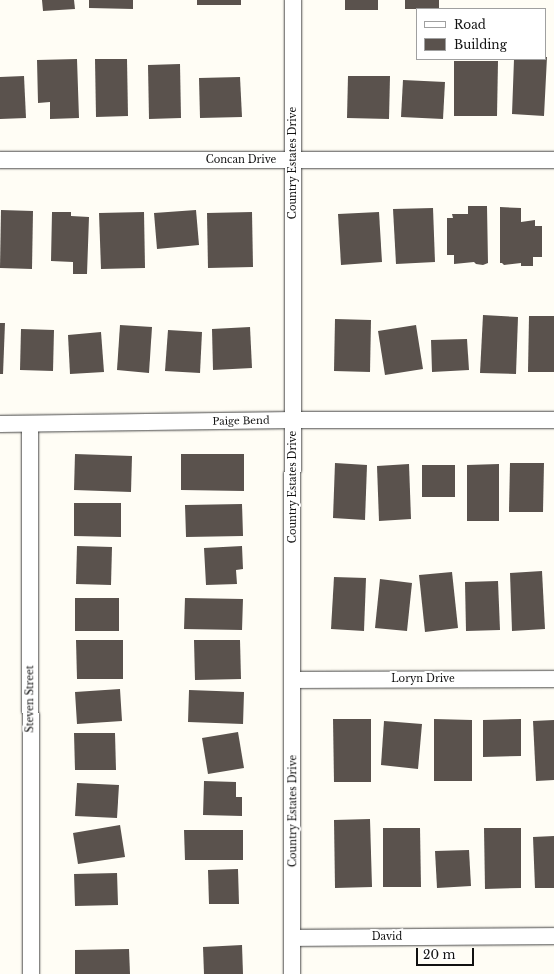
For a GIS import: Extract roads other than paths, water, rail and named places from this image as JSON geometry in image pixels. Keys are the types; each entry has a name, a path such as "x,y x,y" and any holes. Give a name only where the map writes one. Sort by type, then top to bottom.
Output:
{"street":[{"name":"Country Estates Drive","path":"292,974 293,0"},
{"name":"Concan Drive","path":"0,160 554,160"},
{"name":"Paige Bend","path":"0,424 293,420 554,420"},
{"name":"Steven Street","path":"30,424 31,974"},
{"name":"Loryn Drive","path":"293,680 554,679"},
{"name":"David","path":"292,938 554,936"}]}
